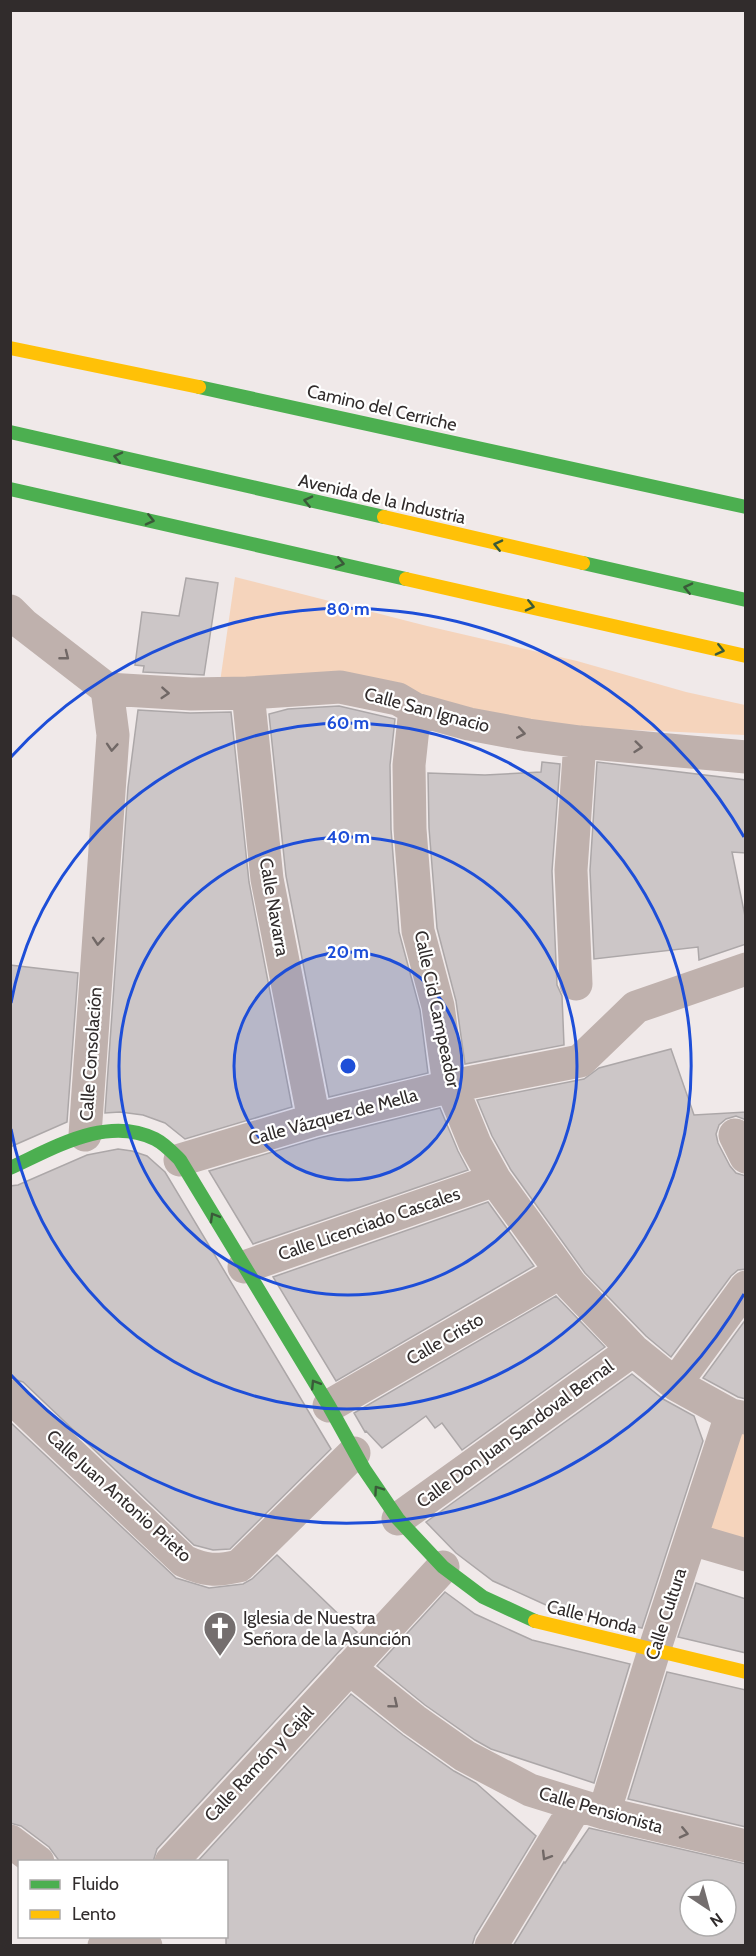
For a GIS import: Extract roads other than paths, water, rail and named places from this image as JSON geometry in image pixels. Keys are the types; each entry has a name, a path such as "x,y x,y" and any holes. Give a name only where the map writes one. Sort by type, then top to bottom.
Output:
{"street":[{"name":"Camino del Cerriche","path":"10,348 266,401 746,507"},
{"name":"Avenida de la Industria","path":"10,432 746,600"},
{"path":"10,489 746,656"},
{"path":"10,611 23,624 107,689"},
{"name":"Calle San Ignacio","path":"107,689 191,694 340,687 398,699 415,709 469,724 580,742 746,757"},
{"name":"Calle Consolación","path":"107,689 113,735 85,1135 111,1131 135,1132 157,1140 180,1160 329,1406 354,1453 398,1519"},
{"name":"Calle Navarra","path":"248,693 267,879 314,1120"},
{"name":"Calle Cid Campeador","path":"415,709 409,765 410,830 418,931 438,1006 448,1078 475,1144 495,1180 561,1272 633,1350 675,1384 738,1416"},
{"path":"576,984 571,870 580,742"},
{"name":"Calle Vázquez de Mella","path":"180,1160 314,1120 452,1086 579,1061 636,1007 746,969"},
{"path":"10,1168 85,1135"},
{"name":"Calle Licenciado Cascales","path":"244,1267 495,1180"},
{"name":"Calle Cristo","path":"329,1406 561,1272"},
{"path":"675,1384 744,1294"},
{"name":"Calle Don Juan Sandoval Bernal","path":"398,1519 633,1350"},
{"name":"Calle Juan Antonio Prieto","path":"10,1396 184,1560 196,1566 219,1571 239,1566 354,1453"},
{"name":"Calle Cultura","path":"491,1946 590,1810 654,1651 691,1539 738,1416"},
{"name":"Calle Honda","path":"398,1519 443,1567 483,1597 540,1623 746,1672"},
{"path":"691,1539 746,1555"},
{"name":"Calle Ramón y Cajal","path":"173,1860 443,1567"},
{"name":"Calle Pensionista","path":"349,1668 414,1720 465,1756 530,1790 590,1810 746,1846"},
{"path":"10,1840 35,1860"}],"place":[{"name":"Iglesia de Nuestra Señora de la Asunción","path":"220,1657"}]}
